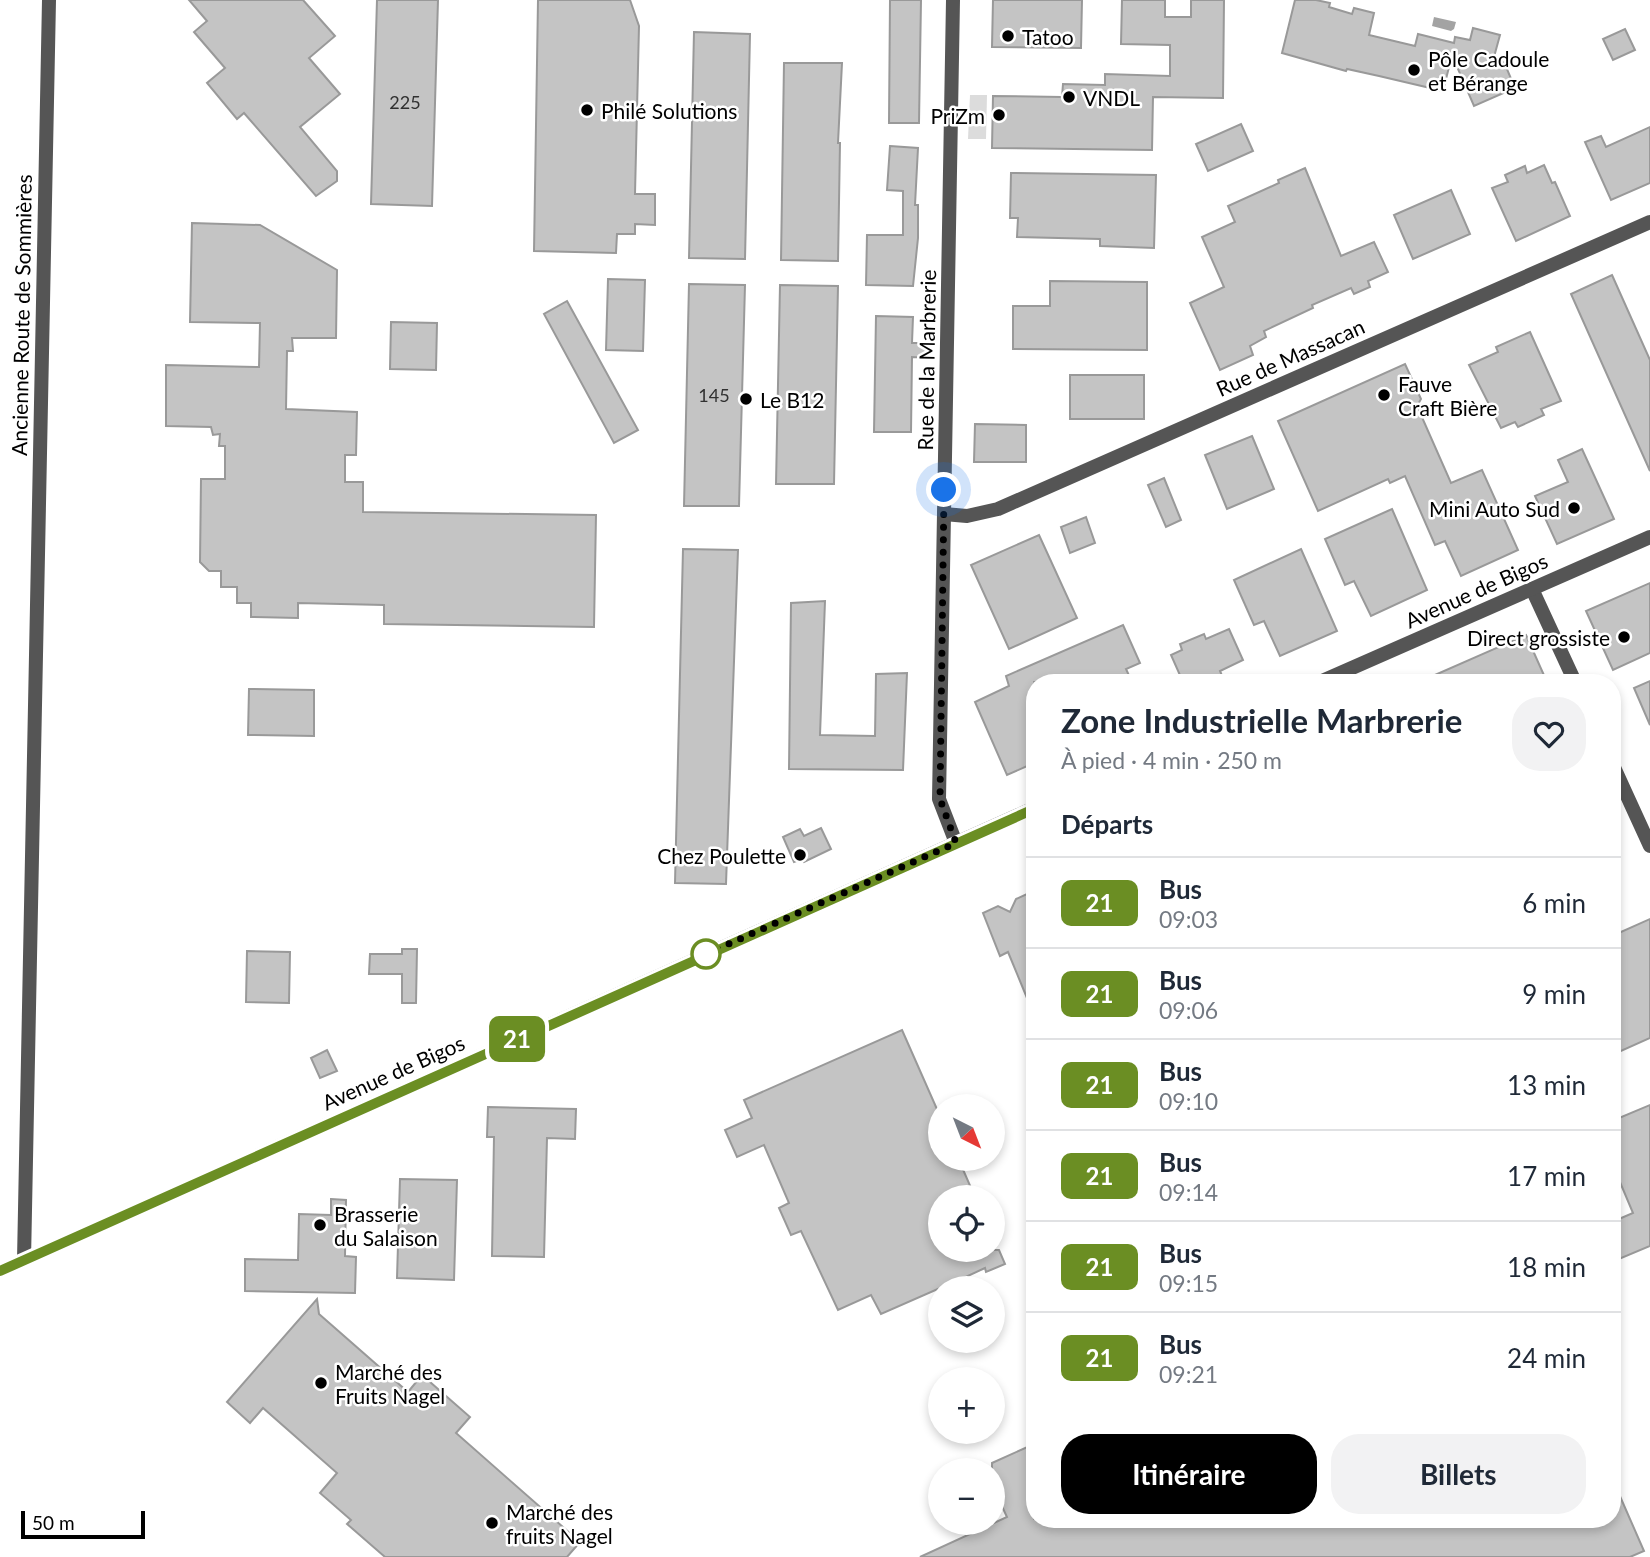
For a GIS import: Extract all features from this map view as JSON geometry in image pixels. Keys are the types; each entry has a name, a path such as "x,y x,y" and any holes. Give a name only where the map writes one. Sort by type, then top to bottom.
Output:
{"street":[{"name":"Ancienne Route de Sommières","path":"24,1260 49,0"},
{"name":"Rue de la Marbrerie","path":"953,0 940,799 956,843"},
{"name":"Rue de Massacan","path":"944,514 967,516 998,509 1650,222"},
{"name":"Avenue de Bigos","path":"1338,674 1650,537"},
{"path":"1532,589 1571,674"},
{"path":"1621,783 1650,846"},
{"name":"Avenue de Bigos","path":"0,1271 1026,812"}],"shaded area":[{"path":"1434,17 1456,22 1454,29 1451,31 1432,26"},
{"path":"970,95 987,95 986,139 968,139"}],"building":[{"path":"189,0 303,0 335,36 309,58 340,94 300,127 337,171 337,181 316,196 244,113 237,119 207,83 225,68 194,32 207,21"},
{"path":"377,0 438,0 432,206 371,204"},
{"name":"Philé Solutions","path":"538,0 630,0 639,26 635,194 655,194 655,225 635,224 635,234 617,234 616,253 534,251"},
{"path":"890,0 921,0 919,123 889,123"},
{"path":"993,0 1082,0 1081,48 992,47"},
{"path":"1122,0 1165,0 1165,17 1191,17 1191,0 1224,0 1223,98 1153,97 1152,150 992,148 993,96 1062,97 1063,84 1105,85 1105,74 1170,76 1170,45 1121,44"},
{"path":"1295,0 1330,3 1329,7 1352,14 1354,8 1374,13 1369,35 1415,46 1418,34 1454,43 1455,37 1470,40 1473,28 1500,35 1491,68 1504,62 1515,88 1474,106 1452,55 1443,91 1347,69 1346,71 1282,53"},
{"path":"1625,29 1635,50 1613,60 1603,39"},
{"path":"694,32 750,34 745,259 689,258"},
{"path":"784,63 842,63 838,143 838,261 781,260"},
{"path":"1241,124 1253,151 1208,171 1196,144"},
{"path":"1650,127 1650,183 1611,200 1585,142 1601,136 1606,147"},
{"path":"890,146 918,148 915,205 918,205 918,238 913,286 866,285 867,235 903,235 903,191 887,190"},
{"path":"1544,165 1570,216 1516,241 1492,188 1508,182 1505,175 1525,166 1527,173"},
{"path":"1305,168 1341,256 1374,242 1388,272 1368,281 1370,287 1354,294 1351,288 1264,331 1266,337 1250,346 1253,355 1220,370 1190,303 1224,287 1202,237 1235,222 1228,206"},
{"path":"1011,173 1156,175 1154,248 1100,246 1100,239 1017,237 1018,218 1010,218"},
{"path":"1451,190 1470,234 1413,259 1394,215"},
{"path":"192,223 260,225 337,270 336,338 292,338 293,351 287,351 286,409 357,412 356,455 345,455 345,482 363,482 363,512 596,515 594,627 384,624 384,605 298,603 298,618 251,617 251,603 237,603 237,587 221,587 221,571 209,571 200,562 201,479 225,479 225,446 219,446 220,434 213,435 211,427 166,426 166,365 259,367 260,323 190,322"},
{"path":"1612,275 1650,360 1650,471 1571,294"},
{"path":"608,279 645,280 643,351 606,350"},
{"path":"1050,281 1147,282 1147,350 1013,349 1013,306 1050,306"},
{"path":"689,284 745,285 739,506 684,506"},
{"path":"780,285 838,286 834,484 776,484"},
{"path":"567,301 638,430 614,443 544,314"},
{"path":"876,316 913,317 912,343 931,343 931,358 912,357 911,432 874,432"},
{"path":"391,322 437,323 436,370 390,369"},
{"path":"1530,332 1561,401 1541,409 1544,415 1518,427 1515,422 1501,428 1469,365 1498,352 1496,347"},
{"path":"1405,364 1421,399 1417,406 1451,483 1482,470 1518,550 1461,576 1445,541 1435,545 1405,476 1390,483 1388,479 1318,511 1278,421"},
{"path":"1070,375 1144,375 1144,419 1070,419"},
{"path":"975,424 1026,425 1026,462 974,462"},
{"path":"1252,436 1274,489 1227,509 1205,455"},
{"name":"Mini Auto Sud","path":"1582,449 1614,519 1557,544 1535,496 1568,482 1558,460"},
{"path":"1164,478 1181,520 1166,527 1148,485"},
{"path":"1392,509 1427,590 1371,616 1354,581 1345,585 1325,539"},
{"path":"1086,517 1095,543 1070,553 1061,527"},
{"path":"1039,535 1077,618 1009,649 971,565"},
{"path":"683,549 738,550 726,884 675,883"},
{"path":"1301,549 1337,631 1280,656 1264,621 1254,625 1234,580"},
{"name":"Direct grossiste","path":"1650,583 1650,653 1613,670 1586,611"},
{"path":"825,601 820,735 875,736 876,674 907,673 903,770 789,769 791,603"},
{"path":"1123,625 1140,663 1126,669 1128,674 1026,674 1026,767 1007,775 975,702 1009,686 1006,676"},
{"path":"1229,629 1243,660 1220,671 1221,674 1179,674 1171,655 1182,650 1180,644 1204,634 1206,639"},
{"path":"1526,635 1543,674 1437,674"},
{"path":"1650,681 1650,725 1634,688"},
{"path":"249,689 314,690 314,736 248,735"},
{"path":"821,828 831,849 804,862 802,859 794,862 783,837 800,829 804,836"},
{"path":"1026,894 1026,996 1008,952 1000,956 983,913 998,906 1010,912 1016,899"},
{"path":"1650,919 1650,1038 1621,1051 1621,932"},
{"path":"402,949 417,949 416,1003 402,1003 402,974 369,974 370,954 402,954"},
{"path":"247,951 290,952 289,1003 246,1002"},
{"path":"902,1030 930,1094 928,1094 928,1171 964,1171 970,1185 928,1185 928,1262 1005,1264 986,1272 985,1268 968,1276 928,1276 928,1293 881,1314 871,1295 838,1310 801,1231 791,1235 779,1208 789,1203 764,1145 737,1157 725,1130 752,1118 744,1100"},
{"path":"327,1050 337,1071 320,1078 311,1058"},
{"path":"1650,1105 1650,1246 1621,1258 1621,1218 1633,1213 1621,1184 1621,1117"},
{"path":"488,1107 576,1109 575,1139 547,1138 544,1257 492,1256 494,1137 487,1137"},
{"path":"400,1179 457,1180 454,1280 397,1278"},
{"path":"331,1199 346,1200 345,1256 356,1257 355,1293 245,1291 245,1259 298,1260 299,1214 331,1215"},
{"name":"Marché des Fruits Nagel","path":"317,1299 319,1314 408,1392 422,1375 470,1417 456,1433 580,1542 567,1557 385,1557 347,1524 351,1520 320,1493 337,1473 263,1408 250,1423 227,1402"},
{"path":"1026,1448 1026,1528 1621,1528 1621,1499 1644,1551 1630,1557 920,1557 968,1535 1005,1535 1007,1517 1003,1458"}],"bus line":[{"name":"21","path":"0,1271 1026,813"}],"place":[{"name":"Tatoo","path":"1008,36"},
{"name":"Pôle Cadoule et Bérange","path":"1414,70"},
{"name":"VNDL","path":"1069,97"},
{"name":"Philé Solutions","path":"587,110"},
{"name":"PriZm","path":"999,115"},
{"name":"Fauve Craft Bière","path":"1384,395"},
{"name":"Le B12","path":"746,399"},
{"name":"Mini Auto Sud","path":"1574,508"},
{"name":"Direct grossiste","path":"1624,637"},
{"name":"Chez Poulette","path":"800,855"},
{"name":"Brasserie du Salaison","path":"320,1225"},
{"name":"Marché des Fruits Nagel","path":"321,1383"},
{"name":"Marché des fruits Nagel","path":"492,1523"}],"route":[{"path":"706,954 956,843 940,799 944,490"}]}
